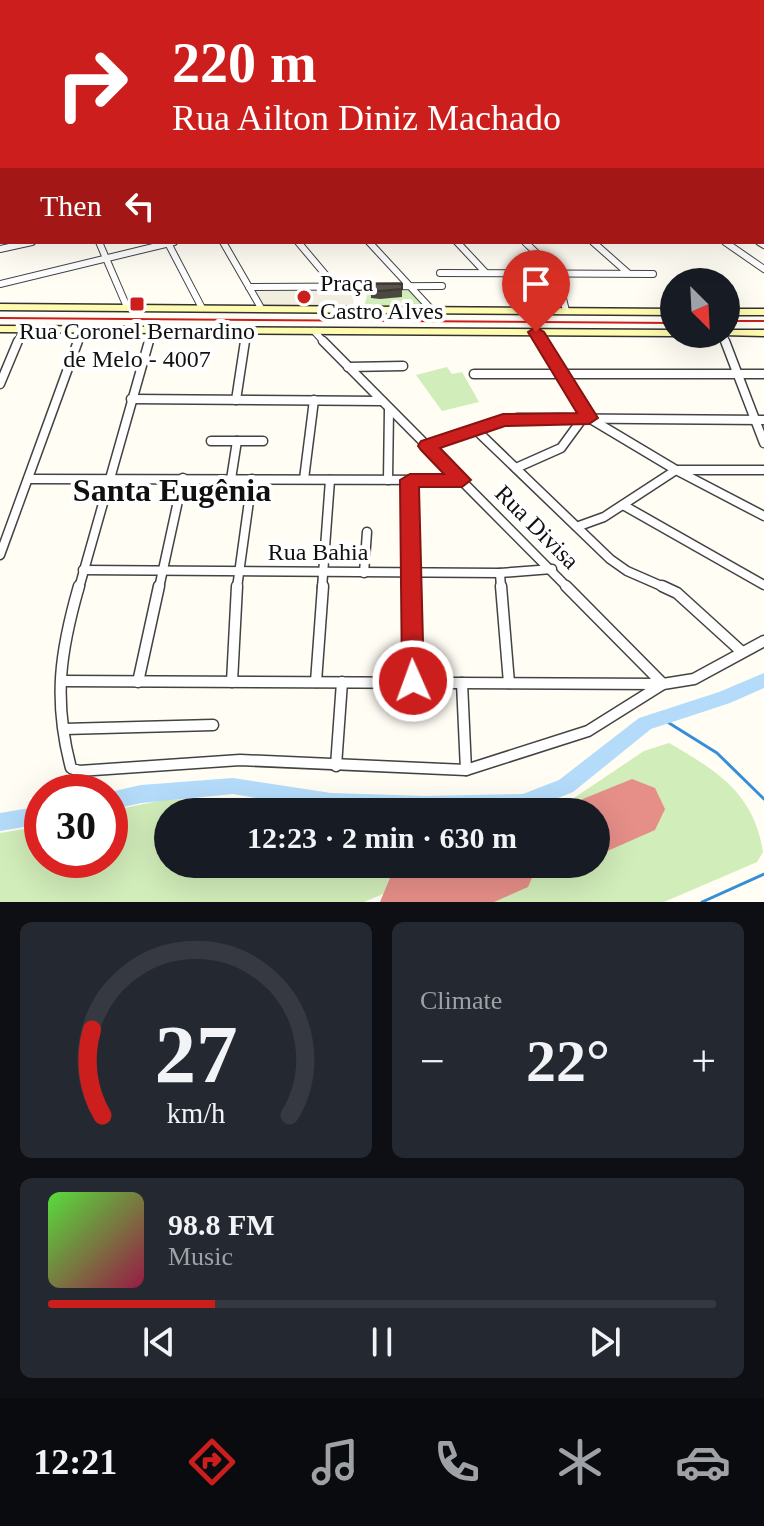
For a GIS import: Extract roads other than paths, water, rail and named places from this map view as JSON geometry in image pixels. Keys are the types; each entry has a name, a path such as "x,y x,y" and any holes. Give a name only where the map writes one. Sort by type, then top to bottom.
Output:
{"main road":[{"path":"0,307 660,312"},
{"path":"740,312 764,312"},
{"path":"0,329 660,333"},
{"path":"740,334 764,333"}],"street":[{"path":"0,249 23,244"},
{"path":"100,244 127,307"},
{"path":"0,284 167,244"},
{"path":"171,244 202,308"},
{"path":"224,244 261,308"},
{"path":"300,244 335,286"},
{"path":"371,244 431,309"},
{"path":"459,244 485,272"},
{"path":"527,244 557,273 566,311"},
{"path":"595,244 629,273"},
{"path":"728,244 764,269"},
{"path":"440,273 653,274"},
{"path":"249,287 442,286"},
{"path":"0,384 23,329"},
{"path":"0,555 82,330"},
{"path":"152,330 63,643 64,729 71,768 79,771 240,760 466,770 588,731 663,684"},
{"path":"236,400 247,331"},
{"name":"Rua Divisa","path":"314,331 663,684"},
{"path":"536,332 586,418 764,516"},
{"path":"729,348 759,420 764,443"},
{"path":"348,367 403,366"},
{"path":"474,374 764,374"},
{"path":"131,399 314,400 386,405 388,480"},
{"path":"304,479 314,400"},
{"path":"427,446 518,418 759,420"},
{"path":"516,468 561,448 586,418"},
{"path":"475,429 620,566 677,593 742,652"},
{"path":"211,441 263,441"},
{"path":"231,479 237,441"},
{"path":"579,526 623,505 676,470 764,470"},
{"path":"138,682 183,478"},
{"path":"28,479 462,480"},
{"path":"232,682 238,572 252,479"},
{"path":"316,682 330,480"},
{"path":"410,480 413,681"},
{"path":"623,505 764,585"},
{"path":"364,573 367,532"},
{"name":"Rua Bahia","path":"83,570 500,573 552,569"},
{"path":"500,573 509,683"},
{"path":"62,681 663,684 694,679 764,641"},
{"path":"336,766 342,682"},
{"path":"462,683 466,770"},
{"path":"64,729 213,725"}],"waterway":[{"path":"128,797 233,786 331,802 425,805 523,803 566,786 645,723 724,698 764,680"},
{"path":"661,718 717,753 764,799"},
{"path":"0,822 24,818"},
{"path":"702,902 764,874"}],"railway":[{"path":"0,318 660,323"},
{"path":"740,321 764,321"}],"place":[{"name":"Praça Castro Alves","path":"304,297"},
{"name":"Rua Coronel Bernardino de Melo - 4007","path":"137,304"}],"district":[{"name":"Santa Eugênia","path":"172,490"}]}
